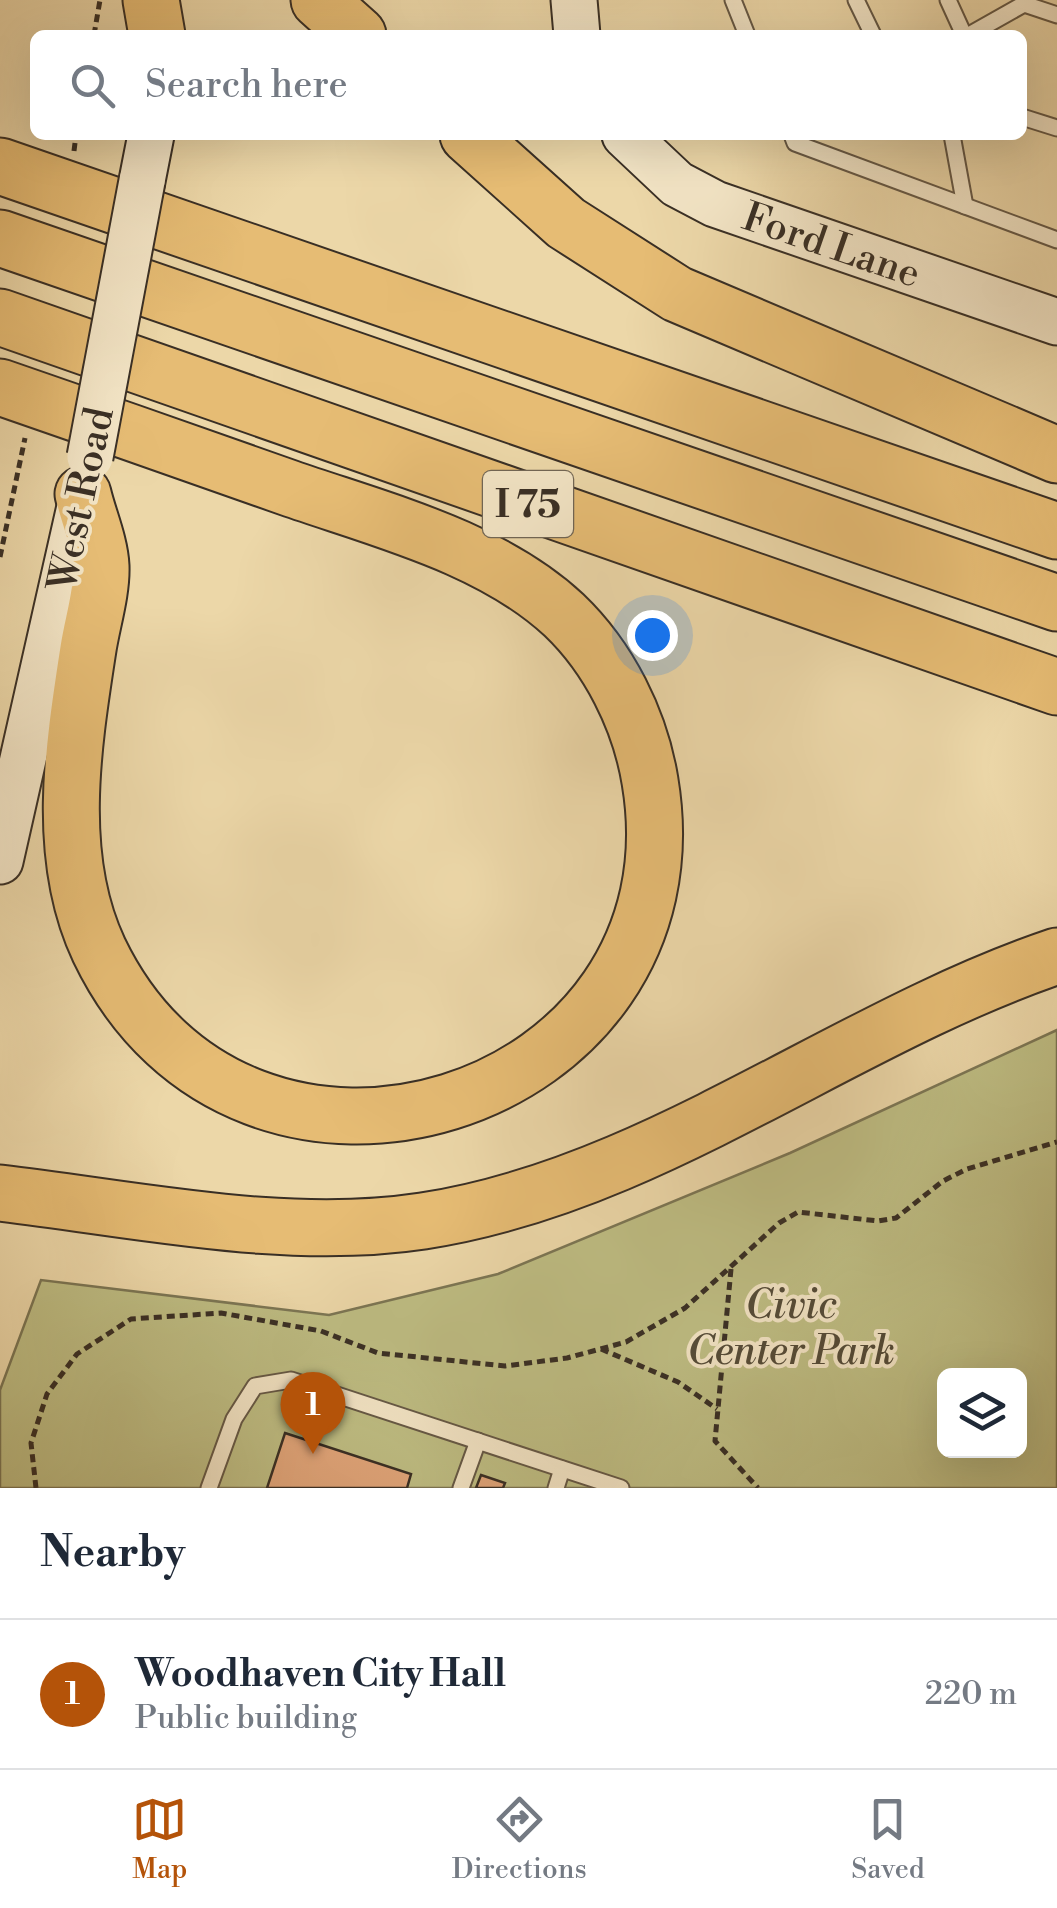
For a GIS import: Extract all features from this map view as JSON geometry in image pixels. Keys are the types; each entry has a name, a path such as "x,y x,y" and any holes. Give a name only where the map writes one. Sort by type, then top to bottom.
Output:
{"highway":[{"path":"151,0 156,30"},
{"path":"320,0 353,30"},
{"path":"474,140 566,223 677,294 1057,455"},
{"path":"0,166 1057,532"},
{"name":"I 75","path":"0,238 1057,602"},
{"name":"I 75","path":"0,317 1057,687"},
{"path":"0,387 393,524 523,584 566,618 612,675 633,718 647,764 654,822 651,870 639,917 621,961 595,1002 541,1057 492,1088 438,1108 381,1117 323,1115 267,1102 198,1067 154,1029 123,992 85,915 73,841 73,743 101,566 86,476"},
{"path":"0,1193 286,1225 417,1222 456,1216 527,1198 593,1173 927,1009 1057,956"}],"main road":[{"path":"171,30 177,0"},
{"path":"574,0 577,30"},
{"name":"West Road","path":"0,861 86,476 150,140"},
{"name":"Ford Lane","path":"630,140 677,184 715,204 1057,322"}],"lane":[{"path":"733,0 745,30"},
{"path":"856,0 871,30"},
{"path":"948,0 964,30"},
{"path":"976,30 1024,4 1057,15"},
{"path":"1027,119 1057,128"},
{"path":"794,140 1057,240"},
{"path":"953,140 965,206"},
{"path":"209,1488 234,1419 255,1386 291,1380 621,1488"},
{"path":"461,1488 478,1441"},
{"path":"556,1488 562,1468"}],"path":[{"path":"95,30 100,0"},
{"path":"36,1488 31,1442 47,1394 78,1354 131,1319 222,1313 321,1331 378,1353 506,1366 600,1349 626,1342 685,1308 778,1223 798,1212 878,1221 896,1218 942,1181 967,1169 1057,1142"},
{"path":"731,1268 715,1441 758,1488"},
{"path":"600,1349 678,1382 717,1409"}],"green space":[{"name":"Civic Center Park","path":"1057,1030 1057,1488 0,1488 0,1390 41,1280 329,1315 498,1274 790,1153"}],"building":[{"path":"285,1433 411,1474 407,1488 267,1488"},
{"path":"481,1475 505,1483 503,1488 476,1488"}],"place":[{"name":"Woodhaven City Hall","path":"313,1454"}]}
